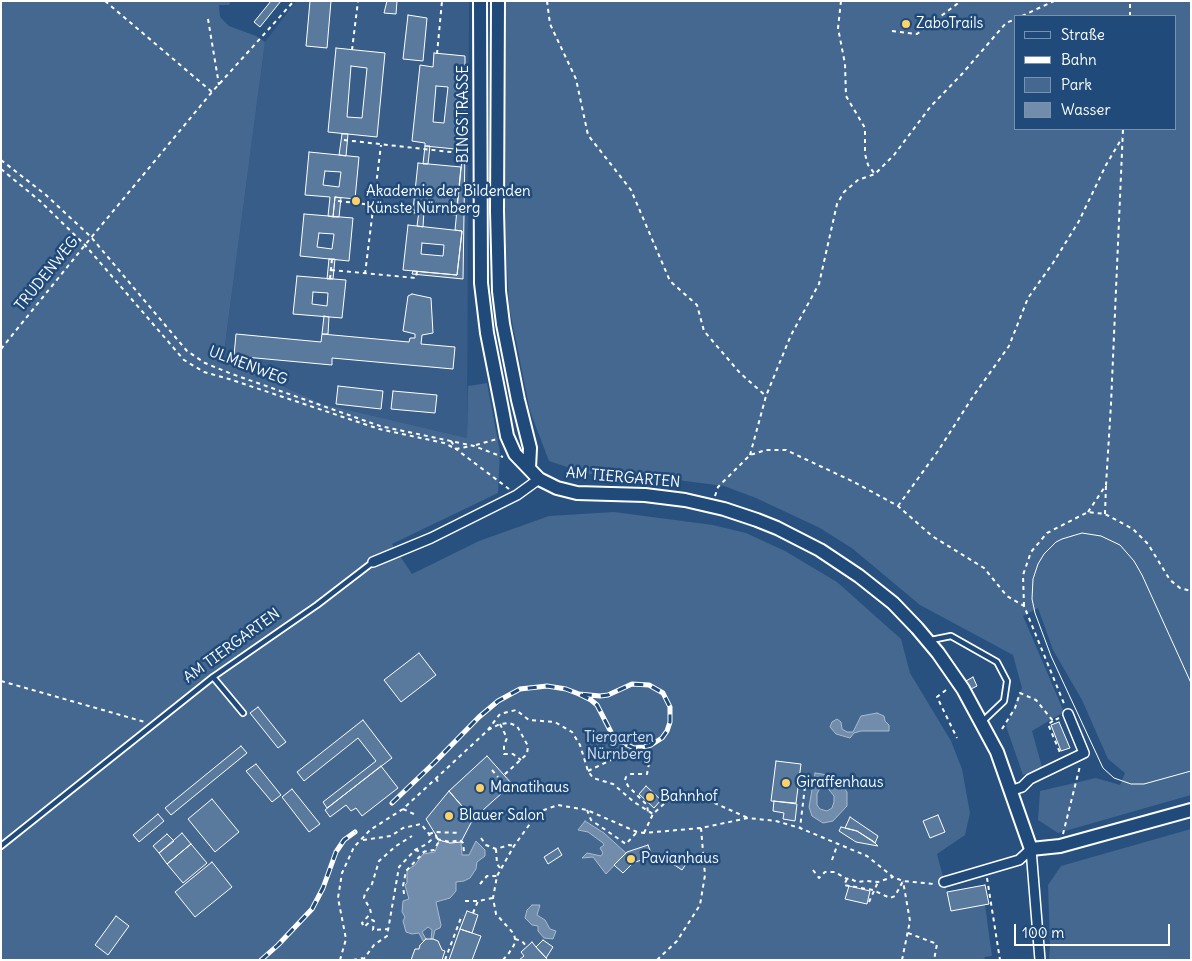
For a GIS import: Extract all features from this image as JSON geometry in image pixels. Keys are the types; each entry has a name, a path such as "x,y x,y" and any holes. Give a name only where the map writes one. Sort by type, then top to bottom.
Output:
{"street":[{"name":"BINGSTRASSE","path":"480,1 481,283 487,333 507,436 515,454 539,479"},
{"path":"498,1 498,276 500,306 530,448 529,468"},
{"path":"496,376 513,373"},
{"name":"AM TIERGARTEN","path":"374,562 431,538 517,495 539,479 570,492 654,496 685,500 736,513 777,528 836,560 859,576 893,603 928,640 948,667 982,722 997,752 1031,849"},
{"path":"1010,791 1022,787 1030,779 1084,753 1068,714"},
{"path":"944,882 1018,860 1031,849 1060,846 1191,810"},
{"path":"1031,849 1040,960"}],"lane":[{"name":"AM TIERGARTEN","path":"1,846 213,677 374,562"},
{"path":"928,640 951,636 997,662 1007,681 1004,701 982,722"},
{"path":"213,677 243,713"}],"path":[{"path":"105,1 212,92"},
{"name":"TRUDENWEG","path":"1,348 212,92 294,1"},
{"path":"352,50 358,1"},
{"path":"437,54 442,1"},
{"path":"547,1 550,24 576,80 588,135 631,190 670,281 697,305 704,332 740,373 766,396"},
{"path":"841,1 838,28 845,64 846,96 865,128 865,154 868,164 875,174"},
{"path":"892,32 917,34 961,1"},
{"path":"1024,15 1054,1"},
{"path":"1130,1 1130,15"},
{"path":"208,19 219,85"},
{"path":"750,455 766,396 791,335 819,284 837,204 844,192 858,180 875,174 894,155 932,106 1006,23 1014,20"},
{"path":"1105,514 1123,130"},
{"path":"898,506 938,451 974,395 1009,346 1028,298 1053,263 1078,221 1122,138"},
{"path":"344,140 480,155"},
{"path":"365,274 381,144"},
{"name":"ULMENWEG","path":"1,160 46,195 91,237 187,351 205,363 380,426 474,446"},
{"name":"ULMENWEG","path":"1,169 40,201 85,245 184,360 204,372 230,378 379,429 444,443 456,449 474,446 507,436"},
{"path":"338,201 374,205"},
{"path":"373,209 421,213"},
{"path":"330,279 332,259"},
{"path":"331,270 416,278 417,271"},
{"path":"1,343 5,344"},
{"path":"450,441 456,449 517,495"},
{"path":"474,446 511,460"},
{"path":"711,506 718,487 750,455 766,450 786,450 854,482 898,506 932,536 984,568 1007,596 1024,606"},
{"path":"1068,714 1024,606 1023,576 1031,552 1048,533 1088,512 1106,485"},
{"path":"1088,512 1105,514 1133,529 1148,544 1170,580 1180,588 1191,591"},
{"path":"1,681 154,725"},
{"path":"946,690 937,697 957,738"},
{"path":"1002,729 1015,708 1020,693 1036,700 1053,721"},
{"path":"340,960 346,939 338,898 342,873 354,847 363,840 370,830 403,809 487,731 500,714 516,710 529,720 556,722 572,732 580,745 588,770 593,778 613,784 634,802 653,814"},
{"path":"1059,719 1048,724 1064,763"},
{"path":"487,731 500,724 510,723 517,726 528,746 527,754 504,775"},
{"path":"500,724 507,738 504,745 504,754 513,754 521,760"},
{"path":"1060,846 1084,753"},
{"path":"588,770 617,757 645,754 650,758 647,774 631,774 625,780 628,786 646,805 648,812"},
{"path":"492,770 498,777"},
{"path":"799,777 806,778 800,828"},
{"path":"436,778 439,784"},
{"path":"644,833 653,814 665,803 676,798 710,801 748,818 776,821 800,828 867,856 893,877 903,881 932,885 944,882"},
{"path":"503,960 510,953 515,939 514,934 496,914 493,898 497,876 514,846 532,821 544,810 558,805 587,810 637,832 644,833 702,828 748,818"},
{"path":"403,809 416,815"},
{"path":"587,810 591,820 626,844 637,832"},
{"path":"353,960 363,959 374,945 387,936 400,867 415,850 431,840 421,824 403,828 391,836 363,840"},
{"path":"657,960 677,940 700,905 705,875 702,828"},
{"path":"429,834 435,832 460,833"},
{"path":"415,850 434,850 438,843 435,832"},
{"path":"389,929 373,930 374,921 372,920 364,927 362,923 371,913 364,898 365,893 372,884 379,861 396,846 412,836"},
{"path":"481,838 486,844 496,849 509,844 514,846"},
{"path":"437,840 450,842 460,840 463,843 464,852"},
{"path":"832,860 838,844"},
{"path":"496,849 500,868"},
{"path":"404,894 403,886 406,871 425,851"},
{"path":"407,859 413,863"},
{"path":"813,870 818,878 825,872 835,872 857,882 878,882 893,877"},
{"path":"985,871 992,902 1000,960"},
{"path":"480,884 487,876 497,876"},
{"path":"847,879 844,885 874,890 890,898 895,896 903,881"},
{"path":"902,960 910,921 903,881"},
{"path":"869,902 878,882"},
{"path":"396,887 403,886"},
{"path":"465,901 493,898"},
{"path":"473,913 478,901"},
{"path":"446,960 462,915"},
{"path":"908,933 937,944 934,960"},
{"path":"515,939 522,941 527,947"}],"shaded area":[{"name":"Akademie der Bildenden Künste Nürnberg","path":"296,1 469,1 467,438 323,404 223,360 265,42"}],"green space":[{"name":"Tiergarten Nürnberg","path":"1,1 231,1 229,5 219,5 220,17 229,26 256,36 265,42 223,360 323,404 467,438 468,386 487,383 500,452 498,493 392,544 412,574 479,541 549,516 614,512 713,525 746,533 785,551 837,582 901,639 910,673 951,741 962,769 970,813 965,835 937,854 947,892 985,885 989,904 985,905 992,956 984,957 986,960 1,960"},
{"path":"506,1 1191,1 1191,795 1058,833 1038,820 1040,791 1096,778 1120,785 1125,773 1108,759 1082,700 1053,650 1038,608 1023,616 1064,712 1032,731 1042,767 1023,775 1006,726 1022,688 1013,655 920,605 853,549 820,528 756,498 724,486 654,477 588,474 549,461 530,411 509,306 503,188"},
{"path":"1191,829 1191,960 1049,960 1048,885 1061,866"}],"water":[{"path":"877,713 884,716 885,721 889,725 889,731 861,731 854,733 850,738 836,734 830,727 832,722 837,719 841,722 842,729 847,732 853,732 861,716"},
{"path":"815,773 828,775 839,782 847,792 847,806 833,821 823,823 812,816 809,807","holes":["821,786 826,786 834,796 832,808 827,811 820,809 817,805 817,794"]},
{"path":"585,821 604,833 626,853 606,874 593,857 582,858 587,853 601,856 603,853 600,848 604,845 588,832 578,830"},
{"path":"439,840 450,843 461,842 462,855 469,855 476,841 485,850 485,856 477,862 476,869 470,878 456,882 456,891 450,898 436,902 440,928 435,930 433,939 431,939 432,930 428,927 422,932 426,939 423,941 419,933 412,934 406,932 403,921 405,917 402,912 403,901 409,899 405,885 407,883 407,870 415,865 423,854 435,852"},
{"path":"532,905 540,905 537,915 545,920 550,929 556,931 553,939 544,938 538,931 538,926 532,925 525,918 527,910"}],"building":[{"path":"271,1 281,1 260,27 254,22"},
{"path":"310,1 331,1 327,48 306,46"},
{"path":"387,1 397,1 396,14 384,13"},
{"path":"408,15 427,18 423,61 403,59"},
{"path":"336,48 385,53 377,137 328,132","holes":["351,66 367,68 362,118 347,117"]},
{"path":"434,53 465,56 465,150 425,146 425,143 412,141 420,65 433,67","holes":["436,86 448,87 444,123 433,122"]},
{"path":"342,134 348,134 346,156 339,155"},
{"path":"425,146 430,146 428,164 423,164"},
{"path":"463,149 465,150 463,279 412,274 413,271 457,275 462,231 455,230"},
{"path":"309,152 359,157 355,199 335,197 333,217 328,216 330,197 305,195","holes":["325,171 341,172 339,187 323,185"]},
{"path":"418,163 461,167 456,215 413,210"},
{"path":"335,197 341,198 339,217 333,217"},
{"path":"419,211 424,211 423,227 417,226"},
{"path":"304,214 353,218 349,261 300,256","holes":["319,233 334,234 332,249 317,247"]},
{"path":"408,225 462,231 457,275 403,270","holes":["422,243 444,245 443,256 421,254"]},
{"path":"329,259 335,259 333,279 327,279"},
{"path":"297,276 346,280 342,318 293,314","holes":["313,292 328,293 327,306 312,304"]},
{"path":"412,294 431,298 433,333 422,335 421,344 455,347 453,369 332,358 332,365 234,356 236,334 321,342 322,334 409,342 410,338 415,338 415,334 403,331 408,296"},
{"path":"324,316 329,317 328,334 322,334"},
{"path":"338,386 383,391 381,409 336,404"},
{"path":"393,391 437,395 435,413 391,409"},
{"path":"419,653 436,675 401,702 384,680"},
{"path":"973,677 977,686 971,689 966,681"},
{"path":"258,707 286,742 278,748 250,713"},
{"path":"363,720 392,758 327,808 323,802 376,761 358,738 304,781 297,772"},
{"path":"1059,722 1070,748 1061,751 1051,725"},
{"path":"241,746 247,753 171,815 165,808"},
{"name":"Manatihaus","path":"487,756 512,784 473,819 449,791"},
{"name":"Giraffenhaus","path":"776,761 801,764 796,803 771,801"},
{"path":"256,764 281,795 272,802 246,771"},
{"path":"381,766 398,788 362,816 356,808 351,811 346,805 330,817 325,810"},
{"name":"Bahnhof","path":"646,786 661,800 654,808 639,794"},
{"path":"292,789 320,824 309,832 282,797"},
{"name":"Blauer Salon","path":"449,791 473,819 461,842 450,843 439,840 426,819"},
{"path":"212,799 239,832 215,852 188,819"},
{"path":"774,801 797,804 795,821 783,819 784,813 773,811"},
{"path":"158,814 164,821 139,842 133,835"},
{"path":"938,815 945,832 930,838 923,821"},
{"path":"850,817 878,836 875,843 857,831 845,828"},
{"path":"841,827 857,831 878,846 856,842 839,831"},
{"path":"182,833 191,844 167,864 159,853"},
{"path":"167,834 174,841 159,853 153,846"},
{"path":"191,844 207,863 183,883 167,864"},
{"name":"Pavianhaus","path":"648,845 652,856 633,863 623,873 614,865 627,852"},
{"path":"558,848 562,855 548,864 544,857"},
{"path":"678,858 686,864 682,870 673,864"},
{"path":"212,862 232,887 195,917 175,892"},
{"path":"985,885 989,904 951,911 947,892"},
{"path":"849,886 870,891 867,904 845,899"},
{"path":"467,911 478,915 472,933 460,929"},
{"path":"116,916 129,926 108,955 95,945"},
{"path":"460,929 481,936 472,960 449,960"},
{"path":"426,939 438,941 442,950 445,951 442,960 411,960 415,949 419,949"},
{"path":"543,940 553,947 546,958 536,947"},
{"path":"532,942 548,960 519,960 524,956 521,952"}],"tram line":[{"path":"1191,683 1142,575 1134,561 1120,545 1101,536 1082,533 1056,542 1044,554 1033,579 1032,599 1035,613 1051,656 1103,768 1114,778 1131,784 1144,784 1191,771"}],"railway":[{"path":"392,803 479,717 498,701 520,689 547,686 566,689 591,700 597,705 613,736 634,748 651,745 662,738 667,731 670,722 670,707 663,693 649,685 632,684 608,695 579,694"},
{"path":"261,960 312,909 323,888 336,852 344,840 355,832"}],"place":[{"name":"ZaboTrails","path":"906,24"},
{"name":"Akademie der Bildenden Künste Nürnberg","path":"356,201"},
{"name":"Giraffenhaus","path":"786,783"},
{"name":"Manatihaus","path":"480,788"},
{"name":"Bahnhof","path":"650,797"},
{"name":"Blauer Salon","path":"449,816"},
{"name":"Pavianhaus","path":"631,859"}]}
